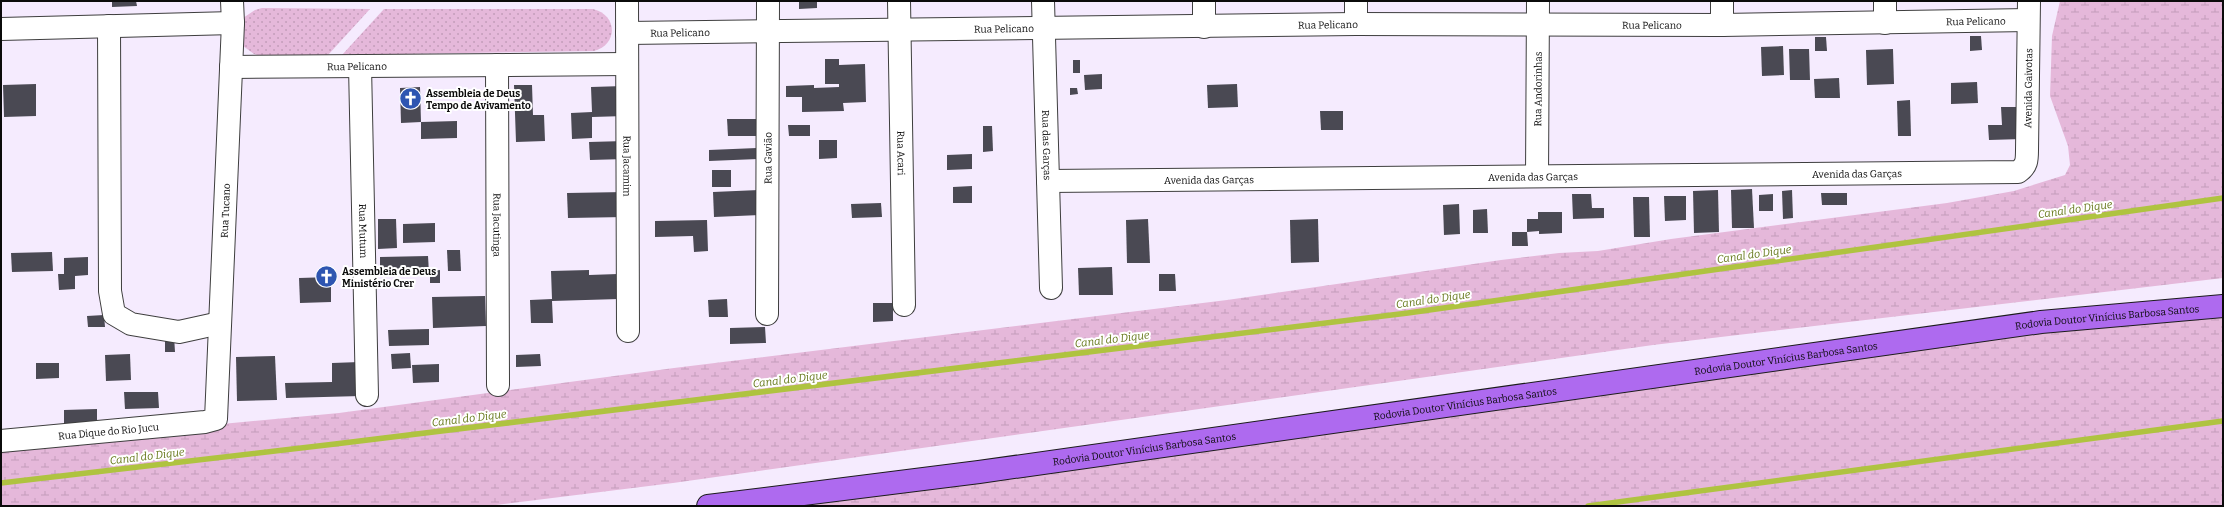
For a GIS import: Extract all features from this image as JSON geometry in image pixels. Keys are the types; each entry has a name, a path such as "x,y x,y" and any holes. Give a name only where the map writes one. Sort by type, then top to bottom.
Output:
{"main road":[{"name":"Rodovia Doutor Vinícius Barbosa Santos","path":"708,506 979,472 2041,322 2223,306"}],"street":[{"name":"Rua Tucano","path":"216,419 233,23 232,1"},
{"name":"Rua Jacamim","path":"627,1 628,331"},
{"name":"Rua Gavião","path":"767,314 768,1"},
{"name":"Rua Acari","path":"899,1 904,305"},
{"name":"Rua das Garças","path":"1043,1 1051,288"},
{"path":"1204,1 1204,26"},
{"path":"1356,1 1356,24"},
{"name":"Rua Andorinhas","path":"1537,176 1538,1"},
{"path":"1722,1 1722,25"},
{"path":"1884,1 1885,23"},
{"name":"Rua Pelicano","path":"627,33 1356,24 1722,25 1885,23 2028,11"},
{"name":"Avenida Gaivotas","path":"2018,172 2024,168 2028,150 2028,11"},
{"path":"1,29 233,23"},
{"path":"109,26 110,291 114,314 131,324 179,332 220,323"},
{"name":"Rua Pelicano","path":"231,67 627,64"},
{"name":"Rua Jacutinga","path":"497,65 498,384"},
{"name":"Rua Mutum","path":"360,66 367,395"},
{"name":"Avenida das Garças","path":"1048,181 2018,172"},
{"name":"Rua Dique do Rio Jucu","path":"1,440 205,422 216,419"}],"green space":[{"path":"2060,1 2223,1 2223,278 1653,345 673,483 488,506 1,506 1,445 339,413 674,368 1227,300 1501,260 1559,253 1598,251 1671,239 1947,203 2014,191 2065,175 2070,165 2068,146 2050,96 2052,36"},
{"path":"262,8 370,9 328,55 261,56 254,54 243,46 243,18 255,10"},
{"path":"384,9 593,9 601,12 607,17 611,23 612,30 611,37 607,43 602,48 594,51 342,55"},
{"path":"2223,308 2223,506 728,506"}],"building":[{"path":"112,1 136,1 137,6 112,7"},
{"path":"799,1 817,1 817,8 799,9"},
{"path":"1970,36 1981,36 1982,50 1970,51"},
{"path":"1815,37 1826,37 1827,51 1815,51"},
{"path":"1783,46 1784,75 1762,76 1761,47"},
{"path":"1789,49 1809,49 1810,80 1790,80"},
{"path":"1893,49 1894,84 1867,85 1866,50"},
{"path":"825,59 839,59 839,65 865,64 866,102 843,103 844,111 802,112 802,97 786,97 786,86 814,85 814,88 839,87 839,84 825,84"},
{"path":"1073,60 1080,60 1080,73 1073,73"},
{"path":"1102,74 1102,89 1085,90 1084,75"},
{"path":"1839,78 1840,98 1815,98 1814,79"},
{"path":"1977,82 1978,103 1951,104 1951,83"},
{"path":"36,84 36,116 4,117 3,85"},
{"path":"1237,84 1238,107 1208,108 1207,85"},
{"path":"514,85 532,85 533,115 544,115 545,141 516,142"},
{"path":"624,86 625,116 592,117 592,138 572,139 571,113 592,112 591,87"},
{"path":"420,87 421,122 401,123 400,88"},
{"path":"1070,88 1077,88 1078,94 1070,95"},
{"path":"1910,100 1911,136 1898,136 1897,101"},
{"path":"2001,107 2021,107 2022,139 1989,140 1988,125 2002,125"},
{"path":"1320,111 1343,111 1343,130 1321,130"},
{"path":"727,119 761,119 761,136 728,136"},
{"path":"457,121 457,138 421,139 421,122"},
{"path":"788,125 810,125 810,136 789,136"},
{"path":"983,126 992,126 993,151 983,152"},
{"path":"819,140 837,140 837,158 819,159"},
{"path":"625,141 625,159 590,160 589,142"},
{"path":"757,148 758,159 709,161 709,150"},
{"path":"972,154 972,169 947,170 947,155"},
{"path":"712,170 731,170 731,187 712,187"},
{"path":"972,186 972,203 953,203 953,187"},
{"path":"1752,189 1754,228 1732,228 1731,190"},
{"path":"759,190 760,215 714,217 713,192"},
{"path":"1718,190 1719,232 1694,233 1693,191"},
{"path":"1792,190 1793,218 1783,219 1782,191"},
{"path":"625,192 625,217 568,218 567,193"},
{"path":"1821,193 1847,193 1847,205 1822,205"},
{"path":"1572,194 1591,194 1592,208 1604,208 1604,218 1573,219"},
{"path":"1773,194 1773,211 1759,211 1759,195"},
{"path":"1664,196 1686,196 1686,220 1665,221"},
{"path":"1633,197 1649,197 1650,237 1634,237"},
{"path":"881,203 882,217 852,218 851,204"},
{"path":"1459,204 1460,234 1444,235 1443,205"},
{"path":"1487,209 1488,233 1473,233 1473,210"},
{"path":"1538,212 1562,212 1562,233 1539,234 1539,231 1527,232 1527,219 1538,219"},
{"path":"378,219 396,219 397,248 378,249"},
{"path":"1148,219 1150,263 1127,263 1126,220"},
{"path":"1318,219 1319,262 1291,263 1290,220"},
{"path":"707,220 708,251 694,252 693,236 655,237 655,221"},
{"path":"435,223 435,242 403,243 403,224"},
{"path":"1512,232 1527,232 1528,246 1512,246"},
{"path":"447,250 460,250 461,271 448,271"},
{"path":"52,252 53,271 12,272 11,253"},
{"path":"428,256 429,273 380,274 380,257"},
{"path":"88,257 88,275 75,276 75,289 59,290 58,274 64,274 64,258"},
{"path":"1112,267 1113,295 1079,295 1078,268"},
{"path":"440,270 440,283 430,283 430,271"},
{"path":"589,270 589,275 618,274 619,299 552,301 553,323 531,323 530,300 552,299 551,271"},
{"path":"1159,274 1175,274 1176,291 1159,291"},
{"path":"331,277 331,302 300,303 299,278"},
{"path":"485,296 486,326 433,328 432,297"},
{"path":"727,299 728,317 709,317 708,300"},
{"path":"873,303 893,303 893,321 873,322"},
{"path":"104,315 105,327 88,327 87,316"},
{"path":"765,327 766,343 730,344 730,328"},
{"path":"429,329 429,345 389,346 388,330"},
{"path":"165,335 174,335 175,352 165,352"},
{"path":"410,353 411,368 392,369 391,354"},
{"path":"130,354 131,380 106,381 105,355"},
{"path":"540,354 541,366 516,367 516,355"},
{"path":"275,356 277,400 237,401 236,357"},
{"path":"360,362 361,396 286,398 285,383 332,382 332,363"},
{"path":"36,363 59,363 59,378 36,379"},
{"path":"439,364 439,382 413,383 412,365"},
{"path":"124,392 158,392 159,408 125,409"},
{"path":"97,409 97,423 64,424 64,410"}],"waterway":[{"name":"Canal do Dique","path":"1,483 335,444 1408,313 2223,198"},
{"path":"1588,506 2223,421"}],"place":[{"name":"Assembleia de Deus Tempo de Avivamento","path":"411,99"},
{"name":"Assembleia de Deus Ministério Crer","path":"326,277"}]}
